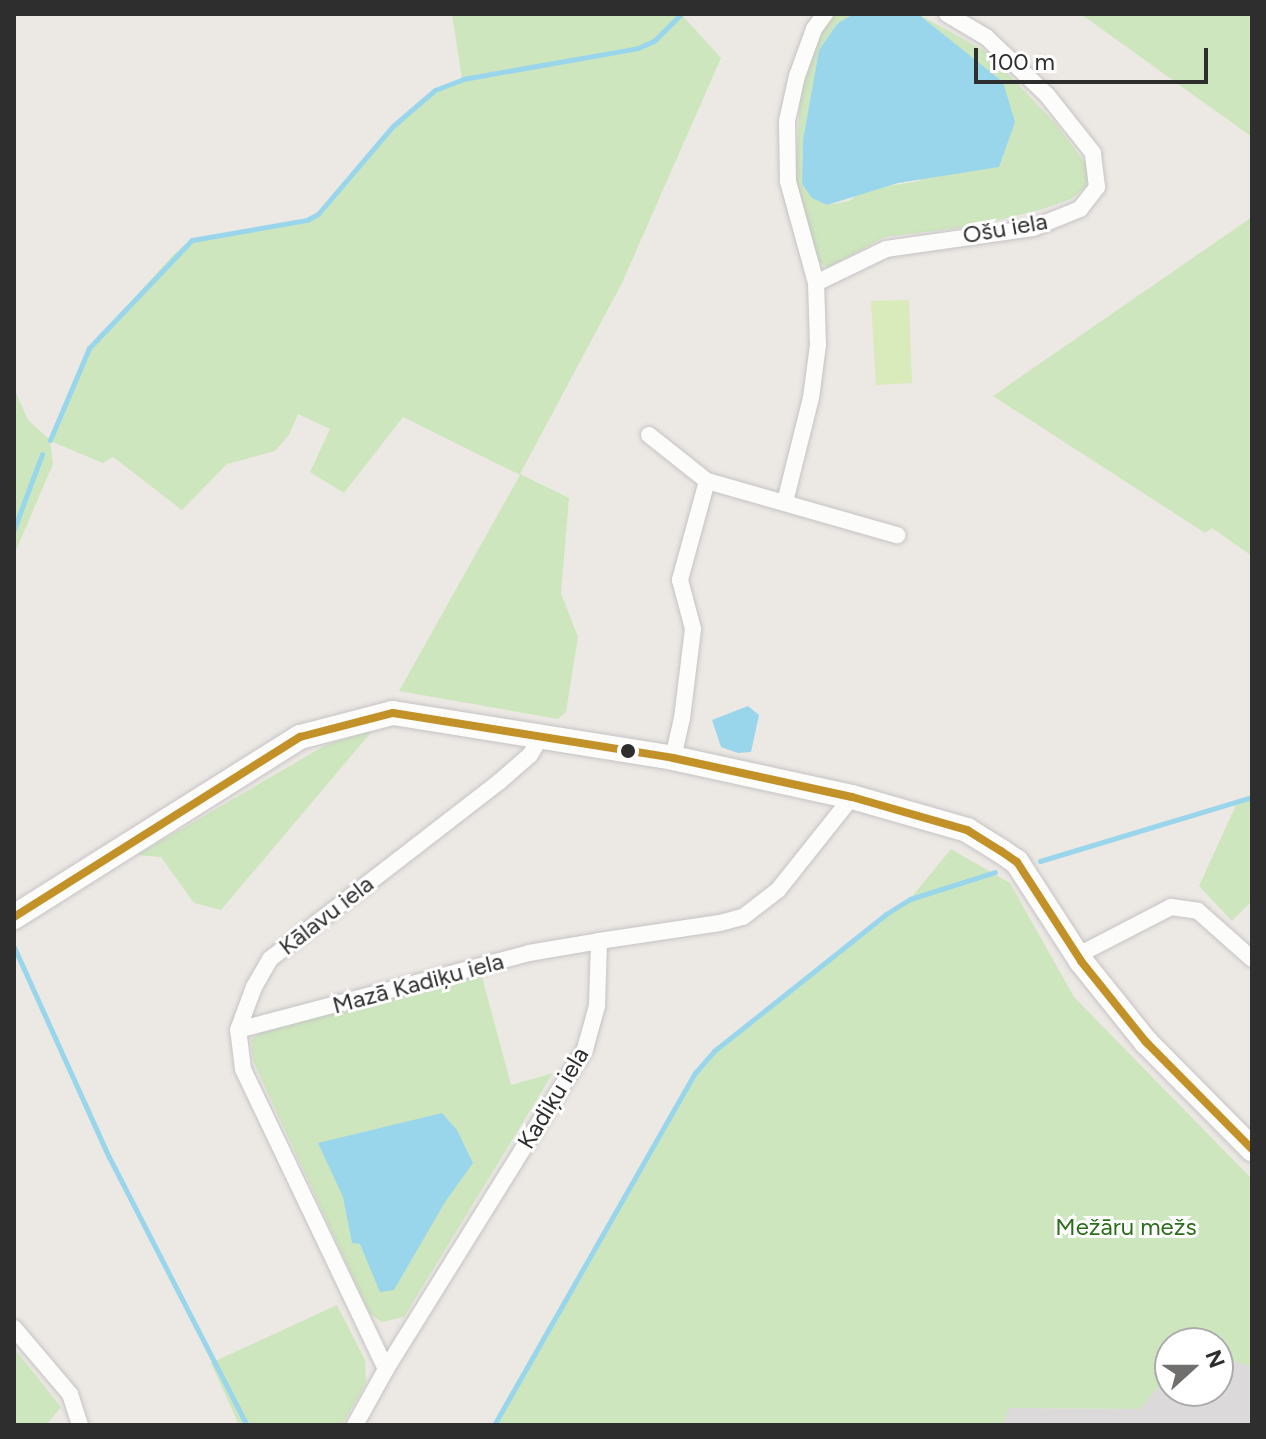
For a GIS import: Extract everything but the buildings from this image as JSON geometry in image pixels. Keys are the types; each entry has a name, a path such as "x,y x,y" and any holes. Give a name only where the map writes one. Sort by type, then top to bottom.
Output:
{"street":[{"path":"785,502 817,365 816,283 793,207 786,144 797,76 814,29 825,14"},
{"name":"Ošu iela","path":"816,283 886,249 1033,228 1080,209 1097,187 1093,153 1047,95 986,37 947,14"},
{"path":"649,435 707,481 897,535"},
{"path":"673,758 682,718 693,629 680,580 707,481"},
{"path":"14,917 300,737 393,713 673,758 852,797 967,830 1017,862 1081,961 1146,1042 1252,1149"},
{"name":"Kālavu iela","path":"386,1369 243,1069 238,1030 254,987 270,959 499,782 530,755 541,737"},
{"path":"599,941 743,917 778,890 852,797"},
{"path":"1081,961 1086,951 1171,907 1198,911 1252,959"},
{"name":"Mazā Kadiķu iela","path":"238,1030 529,953 599,941"},
{"name":"Kadiķu iela","path":"355,1425 386,1369 585,1049 597,1006 599,941"},
{"path":"14,1328 70,1394 80,1425"}],"shaded area":[{"path":"1234,1361 1252,1367 1252,1425 1003,1425 1009,1408 1139,1409 1154,1392 1154,1407 1234,1407"}],"green space":[{"path":"452,14 681,14 721,58 622,283 520,474 569,498 561,593 578,637 566,712 558,719 399,691 520,475 403,417 344,493 310,472 330,429 298,414 289,435 275,451 227,464 182,510 113,457 103,463 50,441 53,464 14,555 14,388 28,420 50,440 89,348 174,254 192,240 307,220 318,214 393,126 435,90 462,79"},
{"path":"836,14 853,14 837,24 819,50 803,140 802,184 813,198 827,205 849,201 864,190 919,181 1003,83 918,14 987,52 1055,123 1089,168 1086,187 1071,199 1043,209 975,226 885,237 827,268 812,256 794,192 801,86 819,30"},
{"path":"1081,14 1252,14 1252,137 1171,79"},
{"path":"1252,217 1252,556 1212,528 1205,533 993,396"},
{"path":"909,300 912,383 876,385 871,301"},
{"path":"373,730 221,910 194,903 161,857 137,855 324,746"},
{"path":"1252,800 1252,901 1232,921 1199,886 1236,805"},
{"name":"Mežāru mežs","path":"951,849 1010,883 1074,997 1252,1179 1252,1367 1234,1361 1234,1327 1154,1327 1154,1392 1140,1409 1009,1408 1003,1425 494,1425 695,1073 714,1051 885,914 910,899"},
{"path":"481,973 511,1085 553,1073 404,1317 382,1322 370,1314 253,1061 251,1040 263,1030"},
{"path":"337,1305 365,1360 366,1383 342,1425 239,1425 211,1363"},
{"path":"14,1348 61,1407 46,1425 14,1425"}],"water":[{"path":"853,14 918,14 1003,82 1015,122 999,167 898,183 827,205 812,198 802,184 803,140 819,50 837,24"},
{"path":"748,706 759,715 751,752 738,753 721,747 712,720"},
{"path":"442,1113 457,1130 473,1163 445,1202 394,1290 380,1292 360,1244 352,1243 343,1197 318,1143"}],"waterway":[{"path":"50,440 89,348 192,240 307,220 318,214 393,126 435,90 463,79 638,48 654,41 681,14"},
{"path":"14,529 42,454"},
{"path":"1040,861 1252,797"},
{"path":"494,1425 695,1073 714,1051 886,914 910,899 995,872"},
{"path":"14,947 109,1157 247,1425"}],"transit line":[{"path":"14,917 300,737 393,713 673,758 852,797 967,830 1001,851 1017,862 1081,961 1146,1042 1252,1149"}]}
